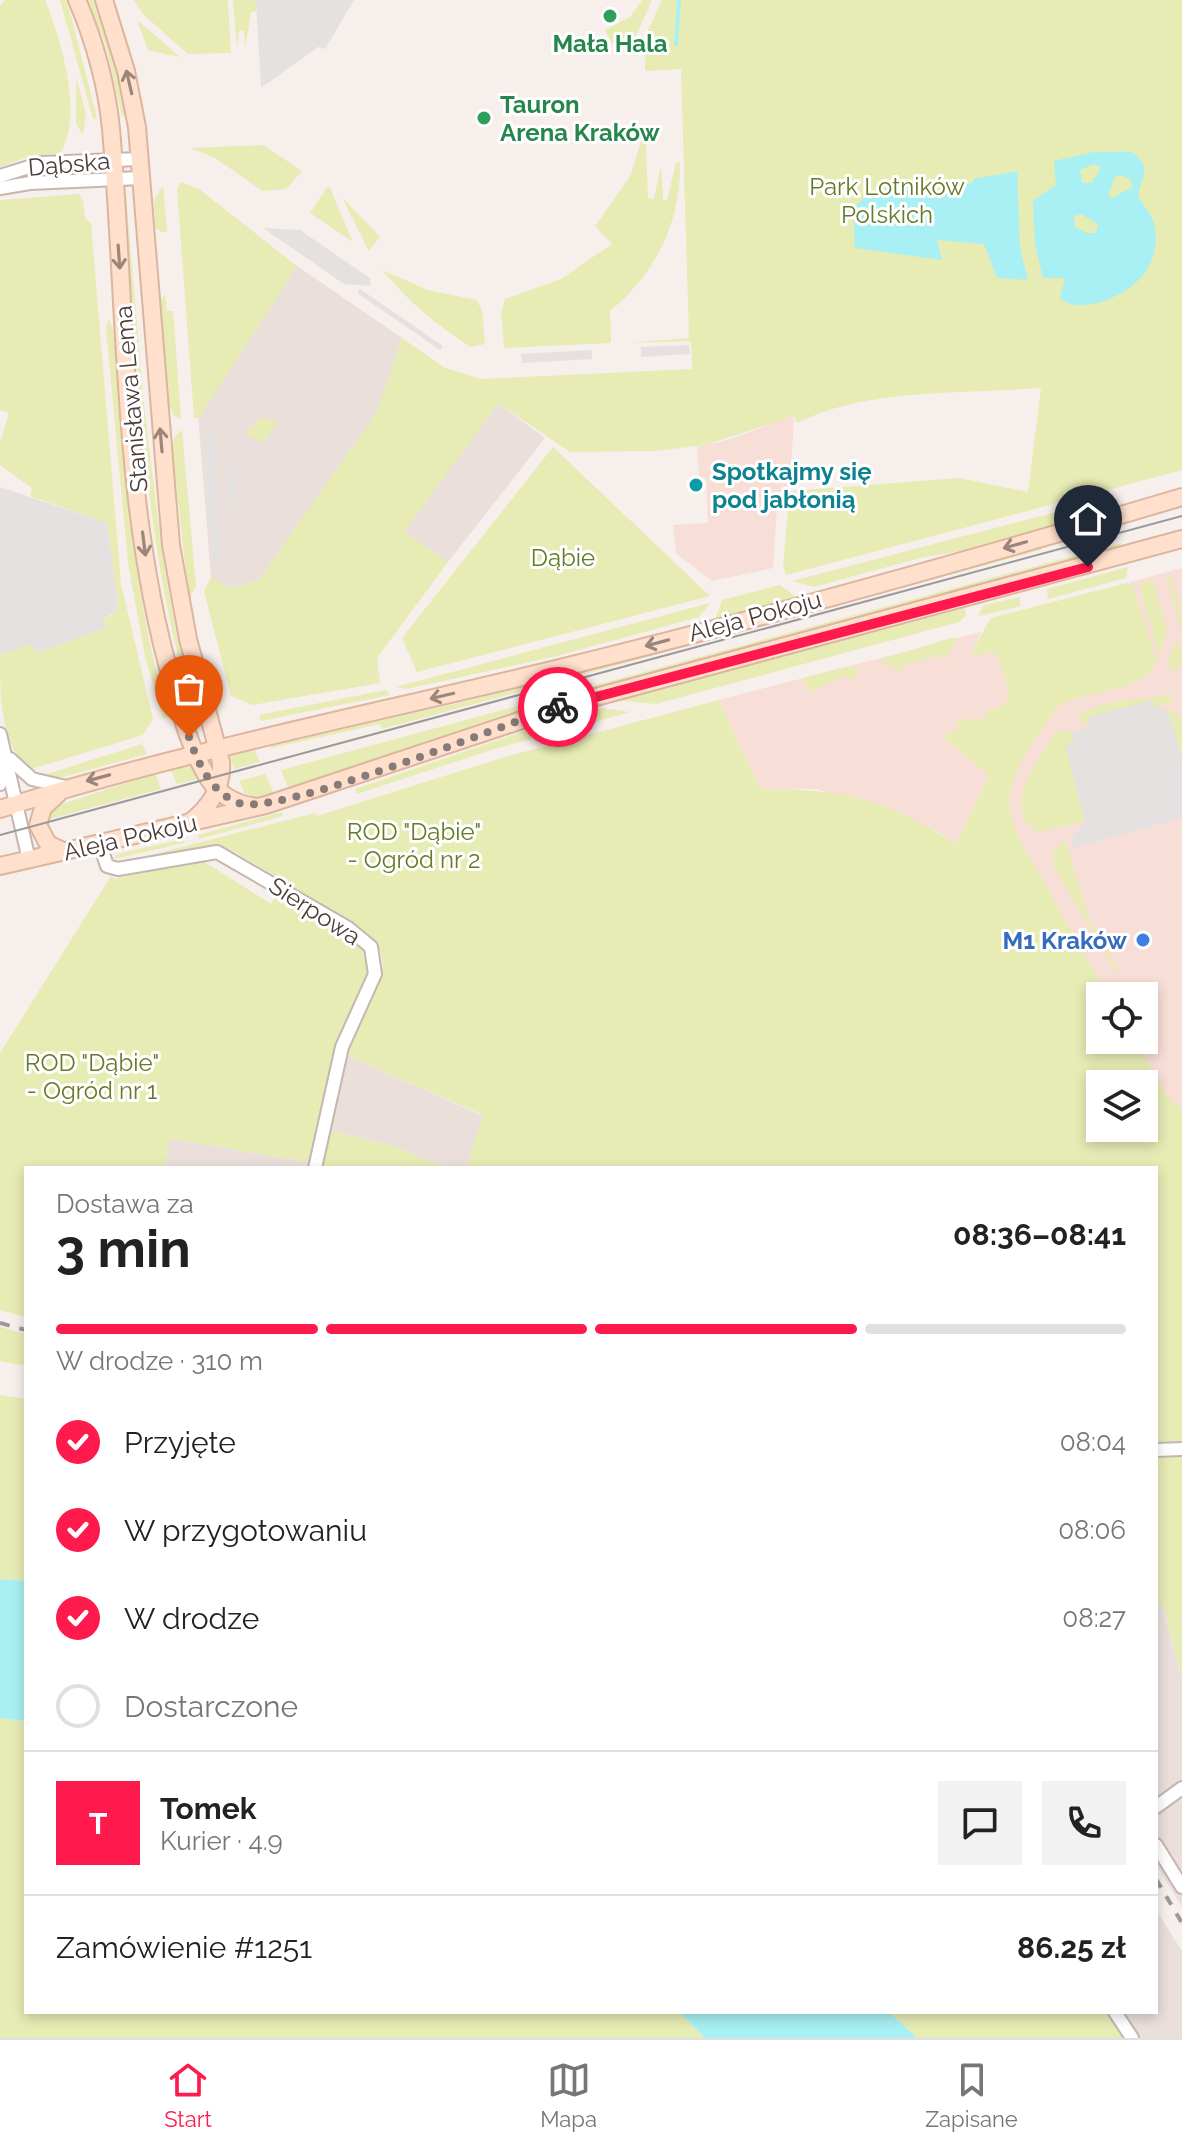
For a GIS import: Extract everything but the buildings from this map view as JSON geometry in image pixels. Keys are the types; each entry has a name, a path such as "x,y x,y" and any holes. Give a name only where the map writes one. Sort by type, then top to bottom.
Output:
{"main road":[{"name":"Stanisława Lema","path":"77,0 105,95 130,409 146,560 168,669 194,753 217,789"},
{"name":"Stanisława Lema","path":"104,0 129,83 141,178 173,561 188,639 219,746 222,768 217,789"},
{"name":"Aleja Pokoju","path":"0,809 66,787 219,746 600,658 1182,497"},
{"name":"Aleja Pokoju","path":"0,866 266,805 369,774 570,704 1182,539"},
{"path":"65,852 48,844 38,825 43,808 66,787"},
{"path":"188,824 208,805 217,789 241,804 266,805"}],"street":[{"name":"Dąbska","path":"0,176 42,163 139,159"},
{"name":"Dąbska","path":"0,188 141,178"},
{"path":"0,734 29,860"},
{"path":"0,784 5,749"},
{"path":"5,749 25,775 66,787"},
{"name":"Sierpowa","path":"100,844 107,866 118,869 208,851 222,853 348,928 371,947 375,974 342,1047 315,1166"},
{"path":"1158,1450 1182,1449"},
{"path":"1158,1806 1182,1788"},
{"path":"1158,1848 1182,1887"},
{"path":"1116,2014 1132,2038"}],"shaded area":[{"path":"256,0 354,0 325,49 318,47 261,88"},
{"path":"263,228 300,230 371,279 370,286 344,284"},
{"path":"297,266 402,338 378,412 258,581 229,588 211,577 198,414"},
{"path":"360,289 443,346 440,350 357,293"},
{"path":"689,345 690,354 641,357 641,347"},
{"path":"592,350 592,359 522,363 521,354"},
{"path":"498,403 545,438 448,562 403,532"},
{"path":"794,415 790,491 778,492 773,568 712,581 676,553 673,525 708,523 706,478 699,477 697,447 731,439"},
{"path":"204,432 213,432 215,466 207,467"},
{"path":"225,468 234,468 236,507 228,507"},
{"path":"207,469 215,469 218,509 209,509"},
{"path":"0,487 107,523 118,604 116,612 103,619 106,628 36,653 32,644 0,655"},
{"path":"209,513 218,513 221,559 212,559"},
{"name":"M1 Kraków","path":"1182,568 1182,1109 1170,1100 1158,1080 1158,1070 1152,1070 1142,1054 1158,1054 1158,982 1100,982 1010,831 1004,781 1057,705 1150,666 1130,582"},
{"path":"981,632 972,652 975,656 991,652 998,655 1009,695 1004,705 987,711 987,718 942,737 989,775 956,845 933,829 817,789 760,789 719,700"},
{"path":"1152,700 1155,708 1165,709 1170,717 1182,757 1182,818 1074,848 1072,839 1085,821 1065,745 1074,742 1072,733 1089,726 1088,717"},
{"path":"346,1055 483,1116 467,1166 442,1166 390,1145 331,1131"},
{"path":"170,1138 312,1163 311,1166 164,1166"},
{"path":"1162,1603 1182,1679 1182,1907 1158,1868 1158,1605"},
{"path":"1158,1913 1182,1951 1182,2038 1137,2038 1121,2014 1158,2014"}],"green space":[{"path":"5,0 45,0 68,77 70,119 67,138 60,153 31,156 0,167 0,6"},
{"path":"60,0 66,0 97,118 93,119"},
{"path":"88,0 93,0 114,62 126,116 122,116 106,47"},
{"path":"134,0 228,0 231,53 188,54 143,14"},
{"path":"233,0 256,0 256,11 251,12 245,49 244,30 239,31 237,49"},
{"path":"642,0 652,0 634,40 612,43 605,30 630,17"},
{"name":"Park Lotników Polskich","path":"662,0 1182,0 1182,470 786,575 783,566 790,491 959,478 1028,492 1041,388 884,398 824,412 797,423 794,416 705,445 655,451 570,452 498,403 404,532 448,562 377,658 380,683 253,705 231,696 204,591 211,577 229,588 258,581 377,412 402,338 445,368 481,379 692,369 691,341 628,343 689,338 681,69 645,71 646,35"},
{"path":"137,20 179,56 179,57 148,50"},
{"path":"76,77 86,114 83,135 76,124"},
{"path":"645,127 648,198 654,199 661,165 663,200 667,200 676,163 680,162 676,205 663,245 653,263 610,311 611,343 504,348 501,314 505,299 561,279 612,244 595,226 631,175"},
{"path":"263,145 302,171 286,189 263,191 215,158 191,148"},
{"path":"181,182 199,189 297,266 199,418 194,418 177,189"},
{"path":"163,186 167,232 155,227 154,200"},
{"path":"328,186 330,188 353,242 310,213"},
{"path":"79,194 85,218 91,223 121,584 153,719 143,735 28,770 7,731 1,701 0,655 32,643 35,652 106,628 103,619 111,616 118,604 107,523 30,496 32,488 0,465 0,443 9,413 0,410 0,200"},
{"path":"126,195 143,397 162,553 177,637 196,705 192,707 167,604 150,498 124,227"},
{"path":"342,197 380,237 369,251"},
{"path":"382,270 428,290 476,300 482,310 485,344 471,347 446,330 412,302"},
{"path":"165,294 167,311 173,311 181,419 174,416 169,405 161,300"},
{"path":"109,318 115,337 126,481 138,576 156,670 169,717 163,718 145,656 128,563 106,328"},
{"path":"262,418 280,421 263,443 244,433"},
{"path":"182,430 196,586 189,599 172,447 175,436"},
{"name":"Dąbie","path":"553,447 710,596 417,672 402,638"},
{"path":"1068,509 1071,521 979,548 920,558 814,587 792,581"},
{"path":"1121,543 1122,548 584,693 289,790 281,770"},
{"path":"1040,545 1041,550 382,729 380,724 271,748 270,744 459,703"},
{"path":"1128,567 1126,578 1048,599 1047,589"},
{"path":"1170,575 1182,617 1182,632 1166,577"},
{"path":"1153,579 1167,631 1159,657 1139,585"},
{"name":"ROD \"Dąbie\" - Ogród nr 2","path":"1127,583 1133,586 1157,662 1139,680 1126,686 1057,707 1017,770 1010,802 1012,820 1020,840 1100,982 1086,982 1086,1054 1142,1054 1152,1070 1086,1070 1086,1142 1158,1142 1158,1080 1170,1100 1182,1109 1182,1444 1158,1445 1158,1166 467,1166 483,1115 346,1055 383,965 380,950 372,938 348,920 235,852 202,849 145,863 116,864 315,813 317,816 505,757 719,700 760,789 816,791 863,799 908,816 956,845 989,775 941,736 957,729 957,720 987,718 986,711 1004,705 1009,695 998,655 991,652 975,656 972,651 991,618"},
{"path":"780,585 797,598 715,620 722,600"},
{"path":"1019,597 1021,606 978,616 984,605"},
{"path":"710,603 699,617 557,656 407,689 396,687"},
{"path":"965,608 966,615 959,622 656,704 616,700"},
{"path":"954,637 956,640 944,661 941,655 902,666 901,673 879,660"},
{"path":"1176,642 1181,649 1182,663 1172,672 1168,660"},
{"path":"845,667 860,669 853,681 847,675 809,692 803,678"},
{"path":"386,690 390,695 261,721 259,715"},
{"path":"1171,695 1172,702 1155,708 1152,700 1088,718 1088,726 1082,722 1079,713 1108,703"},
{"path":"603,708 630,712 494,749 357,794 355,789 539,726"},
{"path":"1165,709 1182,718 1182,757"},
{"path":"1055,733 1072,733 1074,742 1065,746 1085,821 1039,832 1027,823 1022,811 1022,798 1033,770"},
{"path":"142,744 147,754 59,778 38,777"},
{"path":"254,748 260,762 234,769 229,754"},
{"path":"191,764 198,779 177,784 170,768"},
{"path":"155,773 161,789 42,821 51,808"},
{"path":"265,774 274,794 259,798 245,793 239,781"},
{"path":"282,812 283,816 199,839 198,835"},
{"path":"183,839 184,843 114,859 117,854"},
{"path":"1066,840 1089,921 1120,973 1116,972 1053,866 1053,849"},
{"name":"ROD \"Dąbie\" - Ogród nr 1","path":"203,861 271,904 277,893 365,948 370,970 336,1050 312,1163 170,1138 164,1166 24,1166 24,1316 0,1310 0,1053 111,876 114,879"},
{"path":"331,1131 390,1145 442,1166 322,1166"},
{"path":"0,1327 24,1333 24,1366 0,1361"},
{"path":"0,1395 24,1399 24,1581 0,1579"},
{"path":"1182,1453 1182,1679 1163,1604 1158,1605 1158,1455"},
{"path":"0,1718 24,1721 24,2014 681,2014 705,2038 0,2038"},
{"path":"891,2014 1110,2014 1126,2038 917,2038"}],"water":[{"path":"1094,152 1132,152 1144,168 1138,196 1154,224 1153,255 1149,266 1134,284 1101,302 1085,305 1069,303 1060,298 1065,278 1043,278 1035,245 1033,201 1056,185 1054,161","holes":["1094,164 1101,168 1092,183 1082,183 1080,170","1121,175 1130,179 1133,187 1112,198 1108,195 1115,177","1081,214 1098,224 1096,233 1086,233 1075,227 1074,216"]},
{"path":"1017,171 1020,248 1028,280 997,278 984,244 937,240 942,260 855,248 853,208 872,191 931,182 941,192 973,182 974,179"},
{"path":"0,1579 24,1581 24,1721 0,1718"},
{"path":"681,2014 891,2014 917,2038 705,2038"}],"waterway":[{"path":"676,44 679,0"}],"tram line":[{"path":"0,835 1182,516"}],"railway":[{"path":"0,1323 24,1329"},
{"path":"1158,1882 1182,1923"}],"way so far":[{"path":"189,737 194,753 217,789 236,802 260,806 369,774 558,707"}],"place":[{"name":"Mała Hala","path":"610,16"},
{"name":"Tauron Arena Kraków","path":"484,118"},
{"name":"Spotkajmy się pod jabłonią","path":"696,485"},
{"name":"M1 Kraków","path":"1143,940"}],"route":[{"path":"558,707 1088,567"}]}
